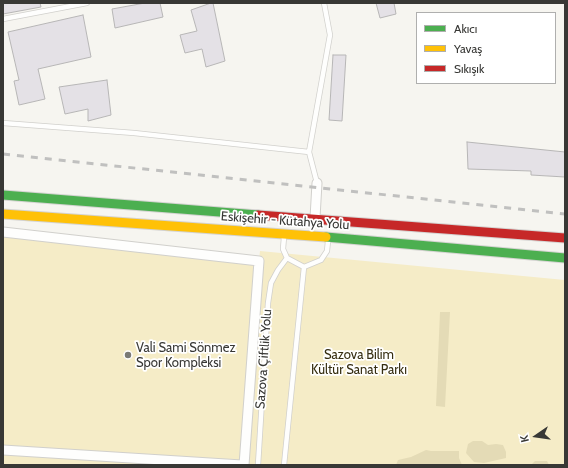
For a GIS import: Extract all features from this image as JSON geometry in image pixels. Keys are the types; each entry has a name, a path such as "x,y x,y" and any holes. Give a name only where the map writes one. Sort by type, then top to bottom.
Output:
{"highway":[{"name":"Eskişehir - Kütahya Yolu","path":"3,194 565,238"},
{"name":"Eskişehir - Kütahya Yolu","path":"3,214 328,237 565,258"}],"street":[{"path":"315,218 317,183"},
{"path":"3,232 259,260 243,465 3,450"}],"lane":[{"path":"3,19 87,3"},
{"path":"317,183 309,152 330,35 324,3"},
{"path":"3,123 134,133 309,152"},
{"path":"284,234 283,249 287,258 304,267"},
{"path":"304,267 321,260 327,252 328,237"},
{"name":"Sazova Çiftlik Yolu","path":"258,465 268,303 271,283 287,258"},
{"path":"284,465 304,267"}],"green space":[{"name":"Sazova Bilim Kültür Sanat Parkı","path":"3,232 259,260 260,251 565,280 565,465 3,465"}],"shaded area":[{"path":"440,312 450,312 445,407 436,406"},
{"path":"473,441 482,441 488,445 503,445 506,452 506,458 484,463 474,462 466,453 468,444"},
{"path":"426,450 459,451 459,458 462,465 396,465 398,460 411,457"},
{"path":"535,461 547,461 549,465 531,465"}],"building":[{"path":"3,3 40,3 41,7 3,14"},
{"path":"145,3 160,3 163,17 115,28 112,9"},
{"path":"213,3 225,61 206,67 202,49 185,53 180,35 197,31 191,10"},
{"path":"376,3 394,3 396,14 380,18"},
{"path":"83,15 91,57 38,69 45,99 19,105 14,81 19,80 8,32"},
{"path":"333,55 346,55 342,121 329,120"},
{"path":"107,80 111,115 88,121 88,109 65,114 59,87"},
{"path":"467,142 565,152 565,177 531,175 531,171 468,169"}],"railway":[{"path":"3,154 565,214"}],"traffic: fast":[{"path":"3,195 258,215"},
{"path":"326,237 565,258"}],"traffic: slow":[{"path":"3,214 326,237"}],"traffic: jam":[{"path":"258,215 565,238"}],"place":[{"name":"Vali Sami Sönmez Spor Kompleksi","path":"128,355"}]}
